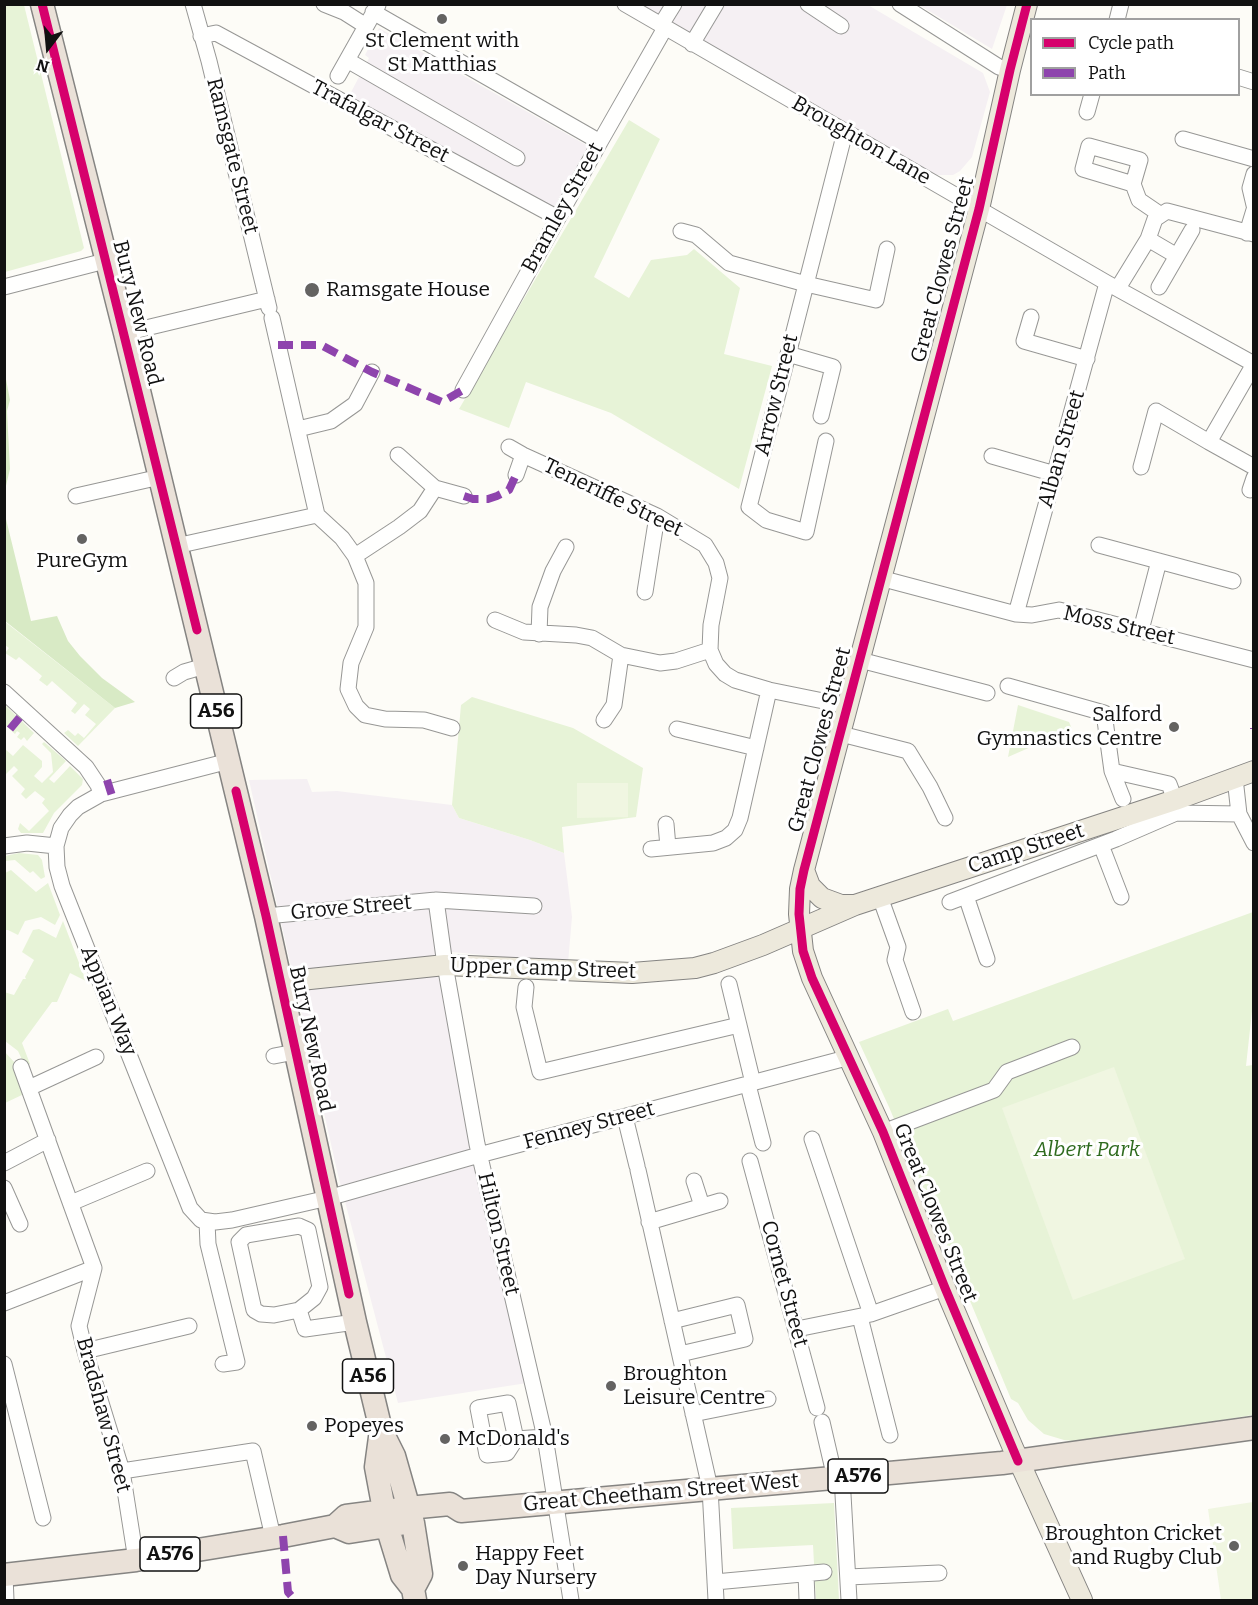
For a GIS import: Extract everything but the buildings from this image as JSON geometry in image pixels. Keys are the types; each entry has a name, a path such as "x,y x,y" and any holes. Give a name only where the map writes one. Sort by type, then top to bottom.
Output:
{"highway":[{"name":"Bury New Road","path":"42,4 176,546 198,604 206,666 280,982 284,1054 328,1198 381,1430 394,1456 410,1515 421,1574 414,1595"},
{"name":"Great Cheetham Street West","path":"386,1518 410,1515 450,1504 461,1511 1018,1461 1254,1428"},
{"name":"Bury New Road","path":"381,1430 376,1467 386,1518 402,1575 414,1595"},
{"name":"A576","path":"5,1575 136,1560 335,1526 349,1532 386,1518"}],"main road":[{"name":"Great Clowes Street","path":"1027,4 979,209 804,870 799,897 800,930 812,978 884,1132 945,1288 1018,1461 1082,1600"},
{"name":"Camp Street","path":"800,930 855,905 1175,800 1254,771"},
{"path":"804,870 810,886 822,898 841,905 855,905"},
{"name":"Upper Camp Street","path":"280,982 445,965 632,973 675,971 714,963 800,930"}],"street":[{"name":"Ramsgate Street","path":"193,4 269,308 317,515"},
{"path":"324,4 346,8 366,26"},
{"name":"Broughton Lane","path":"625,4 1112,286 1254,364"},
{"name":"Bramley Street","path":"464,390 674,4"},
{"path":"692,44 716,4"},
{"path":"808,4 841,26"},
{"path":"900,4 999,67 1010,70"},
{"path":"339,76 376,8 600,142"},
{"name":"Trafalgar Street","path":"201,36 216,33 558,218"},
{"path":"347,60 517,158"},
{"path":"1087,112 1091,96"},
{"name":"Arrow Street","path":"826,441 806,531 766,520 748,507 845,132"},
{"path":"1183,139 1254,159"},
{"path":"1254,174 1250,188 1254,205"},
{"path":"1133,184 1139,200 1161,215 1167,211 1251,234 1254,210"},
{"name":"Alban Street","path":"1016,614 1087,359 1112,286 1148,239 1155,219 1161,215"},
{"path":"1159,287 1192,230"},
{"path":"681,231 696,235 729,263 876,300 887,249"},
{"path":"1148,239 1177,256"},
{"path":"4,287 105,261"},
{"path":"124,333 269,308"},
{"path":"1031,317 1024,342 1087,359"},
{"path":"788,354 833,367 821,416"},
{"path":"1209,442 1254,364"},
{"path":"298,429 332,421 355,404 372,372"},
{"path":"1140,467 1156,411 1254,467"},
{"name":"Teneriffe Street","path":"516,475 516,451 657,516 705,545 716,563 720,578 711,625 710,650"},
{"path":"398,455 435,488 464,496"},
{"path":"992,456 1055,474"},
{"path":"76,496 160,477"},
{"path":"355,556 420,511 435,488"},
{"path":"176,546 317,515 342,538 355,556 366,583 366,627 351,663 348,689 356,706 365,715 385,719 424,720 452,728"},
{"path":"645,592 657,516"},
{"path":"1099,544 1233,581"},
{"path":"539,634 540,607 553,571 566,547"},
{"path":"1141,630 1160,561"},
{"name":"Moss Street","path":"880,578 1016,614 1032,615 1059,610 1254,660"},
{"path":"495,620 524,632 592,638 621,655 660,663 676,661 710,650 716,663 725,674 735,680 769,690 848,706"},
{"path":"603,720 614,705 621,655"},
{"path":"860,660 987,693"},
{"path":"174,678 184,672 206,666"},
{"path":"1008,686 1104,713 1112,771 1123,799"},
{"path":"651,849 713,843 726,838 735,830 740,818 769,690"},
{"path":"4,692 86,767 101,794"},
{"path":"677,729 756,748"},
{"path":"841,734 908,751 930,787 945,818"},
{"name":"Appian Way","path":"207,1222 190,1208 181,1186 62,886 57,867 56,846 61,828 70,814 101,794 229,761"},
{"path":"1112,771 1169,784 1175,800"},
{"path":"1235,778 1239,814 1254,843"},
{"path":"951,902 1101,845 1176,813 1239,814"},
{"path":"666,824 668,848"},
{"path":"4,846 27,843 56,846"},
{"path":"1101,845 1121,897"},
{"path":"966,896 987,959"},
{"path":"880,897 898,947 895,960 913,1012"},
{"name":"Grove Street","path":"266,916 436,900 534,906"},
{"name":"Hilton Street","path":"436,900 445,965 479,1155 545,1437 571,1600"},
{"path":"729,984 763,1143"},
{"path":"526,987 524,1007 540,1072 739,1025"},
{"path":"884,1132 994,1090 1007,1072 1072,1047"},
{"path":"29,1088 96,1057"},
{"name":"Fenney Street","path":"328,1198 479,1155 850,1057"},
{"path":"4,1303 94,1268 21,1067"},
{"path":"625,1117 710,1488 716,1600"},
{"path":"812,1139 865,1316 890,1435"},
{"path":"4,1163 48,1140"},
{"name":"Cornet Street","path":"750,1161 839,1478 849,1600"},
{"path":"71,1203 147,1171"},
{"path":"694,1181 702,1206"},
{"path":"4,1188 20,1224"},
{"path":"223,1364 237,1362 208,1244 207,1222 232,1220 328,1198"},
{"path":"649,1222 720,1201"},
{"path":"232,1220 254,1310 261,1314 274,1315 299,1310 314,1298 320,1287 308,1230 299,1226 246,1235 239,1242"},
{"name":"Bradshaw Street","path":"94,1268 79,1326 122,1471 136,1560"},
{"path":"797,1329 865,1316 945,1288"},
{"path":"672,1321 737,1305 745,1339 680,1354"},
{"path":"299,1310 305,1329 355,1322"},
{"path":"85,1351 189,1326"},
{"path":"4,1364 43,1518"},
{"path":"693,1414 768,1398"},
{"path":"516,1439 545,1437"},
{"path":"122,1471 253,1451 273,1537"},
{"path":"715,1582 824,1572"},
{"path":"848,1578 939,1573"},
{"path":"806,1574 807,1600"},
{"path":"5,1575 6,1600"}],"shaded area":[{"path":"637,5 868,5 983,73 990,92 972,157 960,171 953,175 933,175"},
{"path":"919,5 1007,5 992,49"},
{"path":"379,28 588,146 554,207 349,96 369,58 365,55"},
{"path":"307,779 312,792 337,791 452,805 459,818 564,853 572,917 568,963 452,952 433,960 449,1014 527,1383 398,1403 338,1175 249,780"}],"green space":[{"path":"5,4 24,5 84,248 81,251 5,272"},
{"path":"629,120 660,139 594,277 629,298 651,260 687,255 694,249 740,288 724,354 772,366 739,489 611,413 526,382 509,428 459,409"},
{"path":"5,374 10,400 7,411 10,469 5,490"},
{"path":"5,515 31,621 57,616 68,641 80,656 102,678 135,702 115,708 5,621"},
{"path":"4,621 115,708 78,746 64,733 68,730 75,736 78,733 84,738 96,724 85,715 90,709 84,704 75,714 71,711 77,703 52,681 47,686 39,680 42,676 19,657 16,660 5,653 9,648 5,645"},
{"path":"472,697 573,728 643,768 636,817 562,827 564,853 459,818 452,805 461,705"},
{"path":"5,705 34,733 27,741 24,737 21,740 17,737 20,733 17,731 15,734 5,725"},
{"path":"1018,705 1069,722 1072,729 1008,757"},
{"path":"44,742 66,761 49,779 54,783 70,766 83,779 82,785 54,813 43,833 21,833 18,829 20,823 29,831 49,811 42,803 45,799 35,791 26,799 21,794 25,789 12,776 18,770 14,766 5,775 5,749 13,756 23,745 42,761 42,767 34,776 42,783 53,772 51,753 42,744"},
{"path":"577,783 628,783 628,817 577,818"},
{"path":"19,853 38,855 42,860 45,877 41,879 33,871 30,873 15,860 5,861 5,856"},
{"path":"11,870 36,892 48,883 60,915 55,925 41,917 25,921 18,935 5,930 5,873"},
{"name":"Albert Park","path":"1253,912 1254,993 1246,1066 1253,1065 1253,1415 1083,1442 1064,1440 1044,1434 1028,1420 1018,1403 1011,1399 889,1107 859,1042 948,1009 953,1021"},
{"path":"63,921 86,981 70,973 57,1002 52,1002 22,1043 30,1064 25,1066 18,1051 5,1041 4,992 14,995 23,979 26,979 34,960 22,952 33,930 39,929 56,938"},
{"path":"4,1051 15,1063 24,1094 5,1103"},
{"path":"1114,1067 1185,1259 1073,1300 1002,1108"},
{"name":"Broughton Cricket and Rugby Club","path":"1253,1502 1253,1600 1221,1600 1208,1509"},
{"path":"834,1503 839,1600 816,1600 813,1545 733,1549 731,1508"}],"marked path":[{"path":"278,345 321,345 372,372 442,402 463,390"},
{"path":"464,496 473,499 488,499 497,496 509,490 516,475"},
{"path":"10,729 20,717"},
{"path":"107,780 113,799"},
{"path":"283,1536 288,1592 295,1600"}],"cycle path":[{"path":"42,4 197,630"},
{"path":"1018,1461 945,1288 883,1132 812,978 803,951 799,914 800,889 804,870 979,209 1027,4"},
{"path":"236,791 266,916 349,1294"}],"place":[{"name":"St Clement with St Matthias","path":"442,19"},
{"name":"Ramsgate House","path":"312,290"},
{"name":"PureGym","path":"82,539"},
{"name":"Salford Gymnastics Centre","path":"1174,727"},
{"name":"Broughton Leisure Centre","path":"611,1386"},
{"name":"Popeyes","path":"312,1426"},
{"name":"McDonald's","path":"445,1439"},
{"name":"Broughton Cricket and Rugby Club","path":"1234,1546"},
{"name":"Happy Feet Day Nursery","path":"463,1566"}]}
